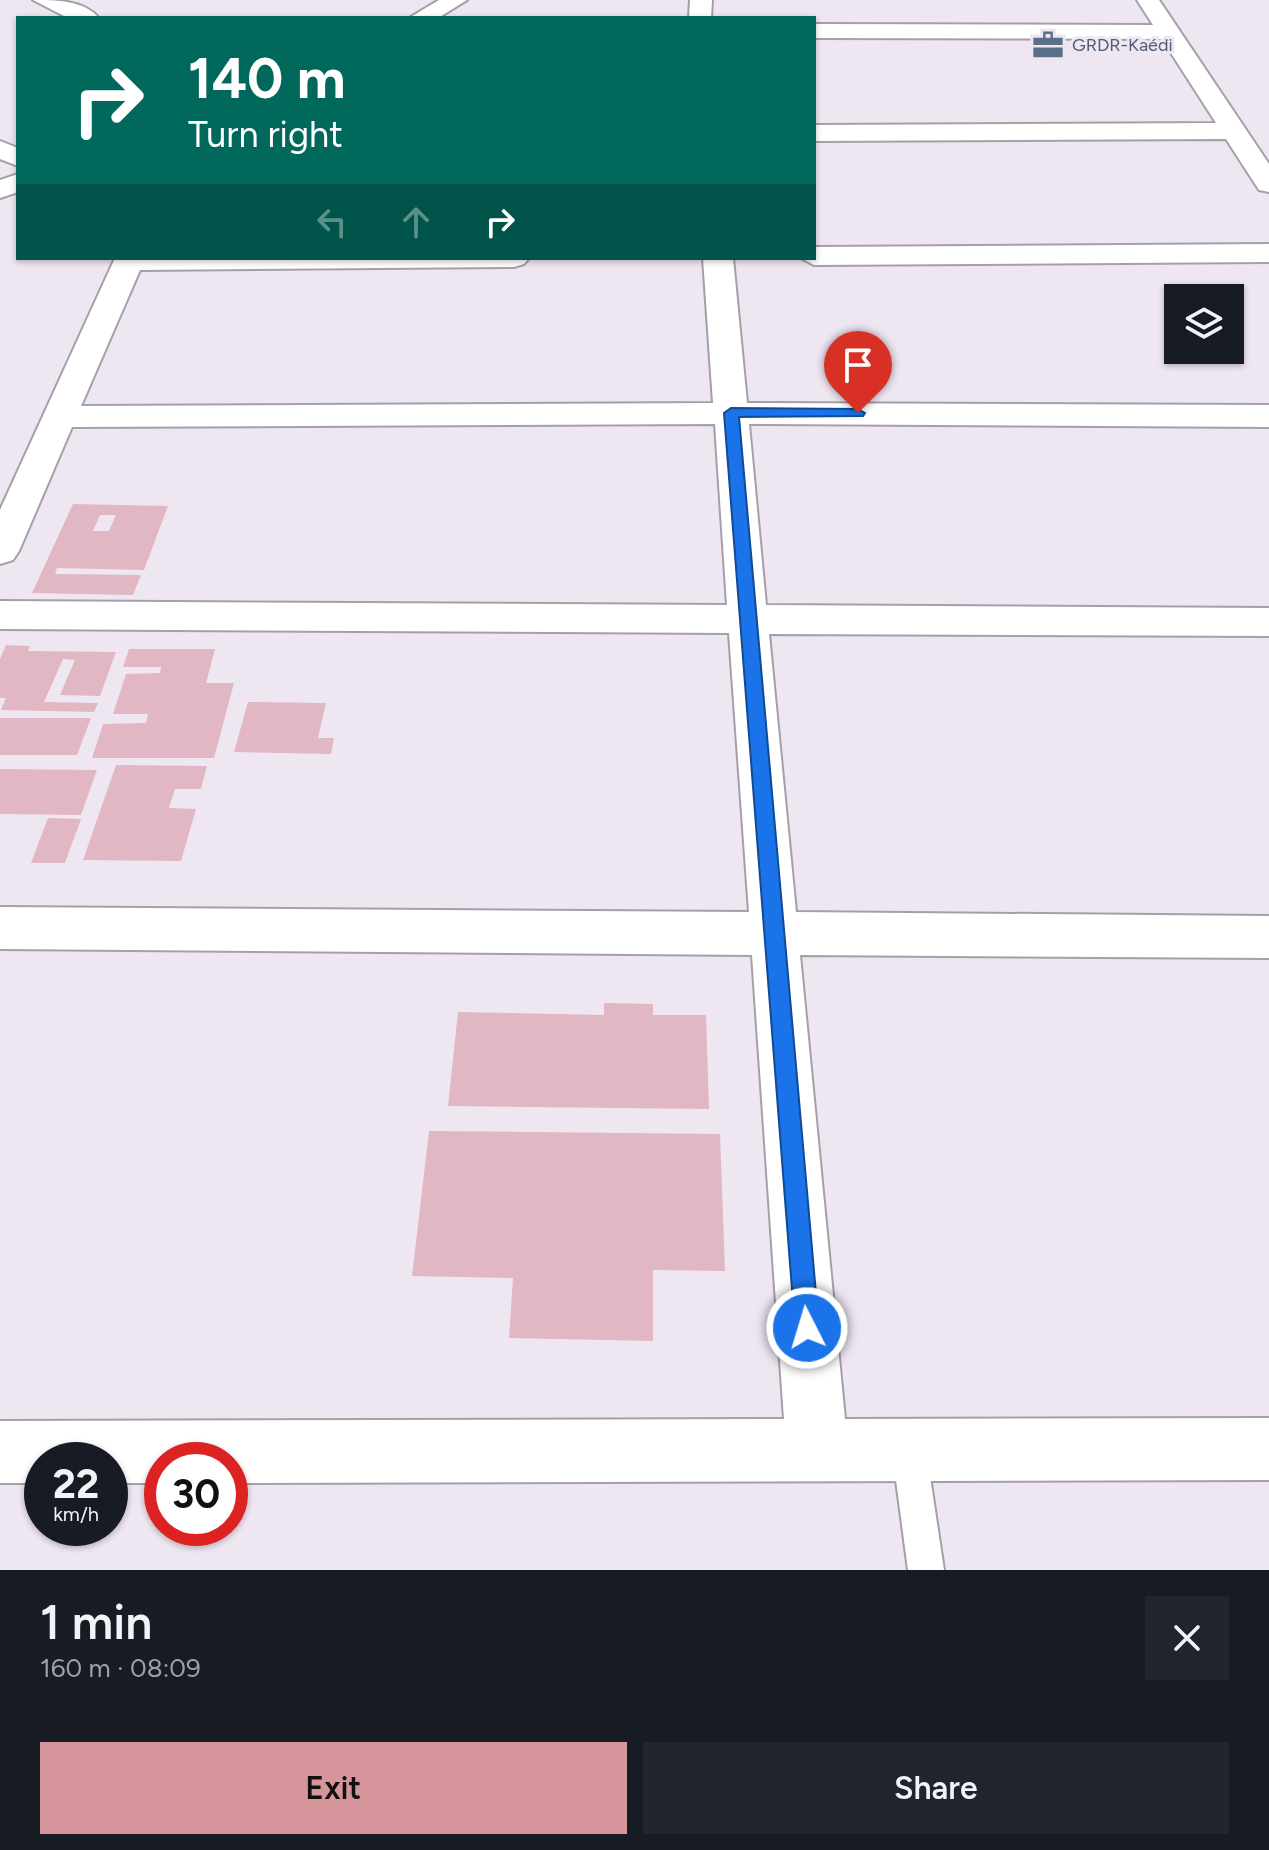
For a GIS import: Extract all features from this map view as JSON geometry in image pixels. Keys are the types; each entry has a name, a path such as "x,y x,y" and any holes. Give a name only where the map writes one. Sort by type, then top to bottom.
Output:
{"street":[{"path":"44,0 83,16"},
{"path":"424,16 456,0"},
{"path":"1148,0 1234,131 1259,154 1269,184"},
{"path":"816,31 1170,32"},
{"path":"816,133 1234,131"},
{"path":"816,256 1269,253"},
{"path":"0,551 130,260"},
{"path":"718,260 817,1450"},
{"path":"60,417 731,413 1269,416"},
{"path":"0,615 1269,622"},
{"path":"0,928 1269,937"},
{"path":"0,1452 1269,1449"}],"lane":[{"path":"909,1449 926,1570"}],"building":[{"path":"73,504 168,506 144,570 57,568 55,574 141,575 133,595 32,593","holes":["100,515 116,515 109,531 93,531"]},
{"path":"6,645 30,646 28,651 116,652 100,696 60,695 75,660 63,659 44,702 98,703 94,712 1,710 6,698 0,698 0,659"},
{"path":"129,649 215,649 206,683 234,683 214,758 92,758 103,724 146,723 148,714 113,714 126,674 160,673 161,667 123,667"},
{"path":"248,702 326,703 318,738 334,738 331,754 234,752"},
{"path":"0,718 91,718 77,755 0,755"},
{"path":"116,765 207,766 201,789 175,789 169,808 196,809 181,861 83,860"},
{"path":"0,769 97,770 81,815 0,814"},
{"path":"48,818 81,819 65,863 31,863"},
{"path":"604,1003 653,1004 653,1015 706,1015 709,1109 448,1106 458,1012 604,1015"},
{"path":"429,1131 720,1134 725,1271 653,1270 653,1341 509,1338 513,1278 412,1276"}],"place":[{"name":"GRDR-Kaédi","path":"1048,45"}],"route":[{"path":"807,1328 731,413 858,413"}]}
